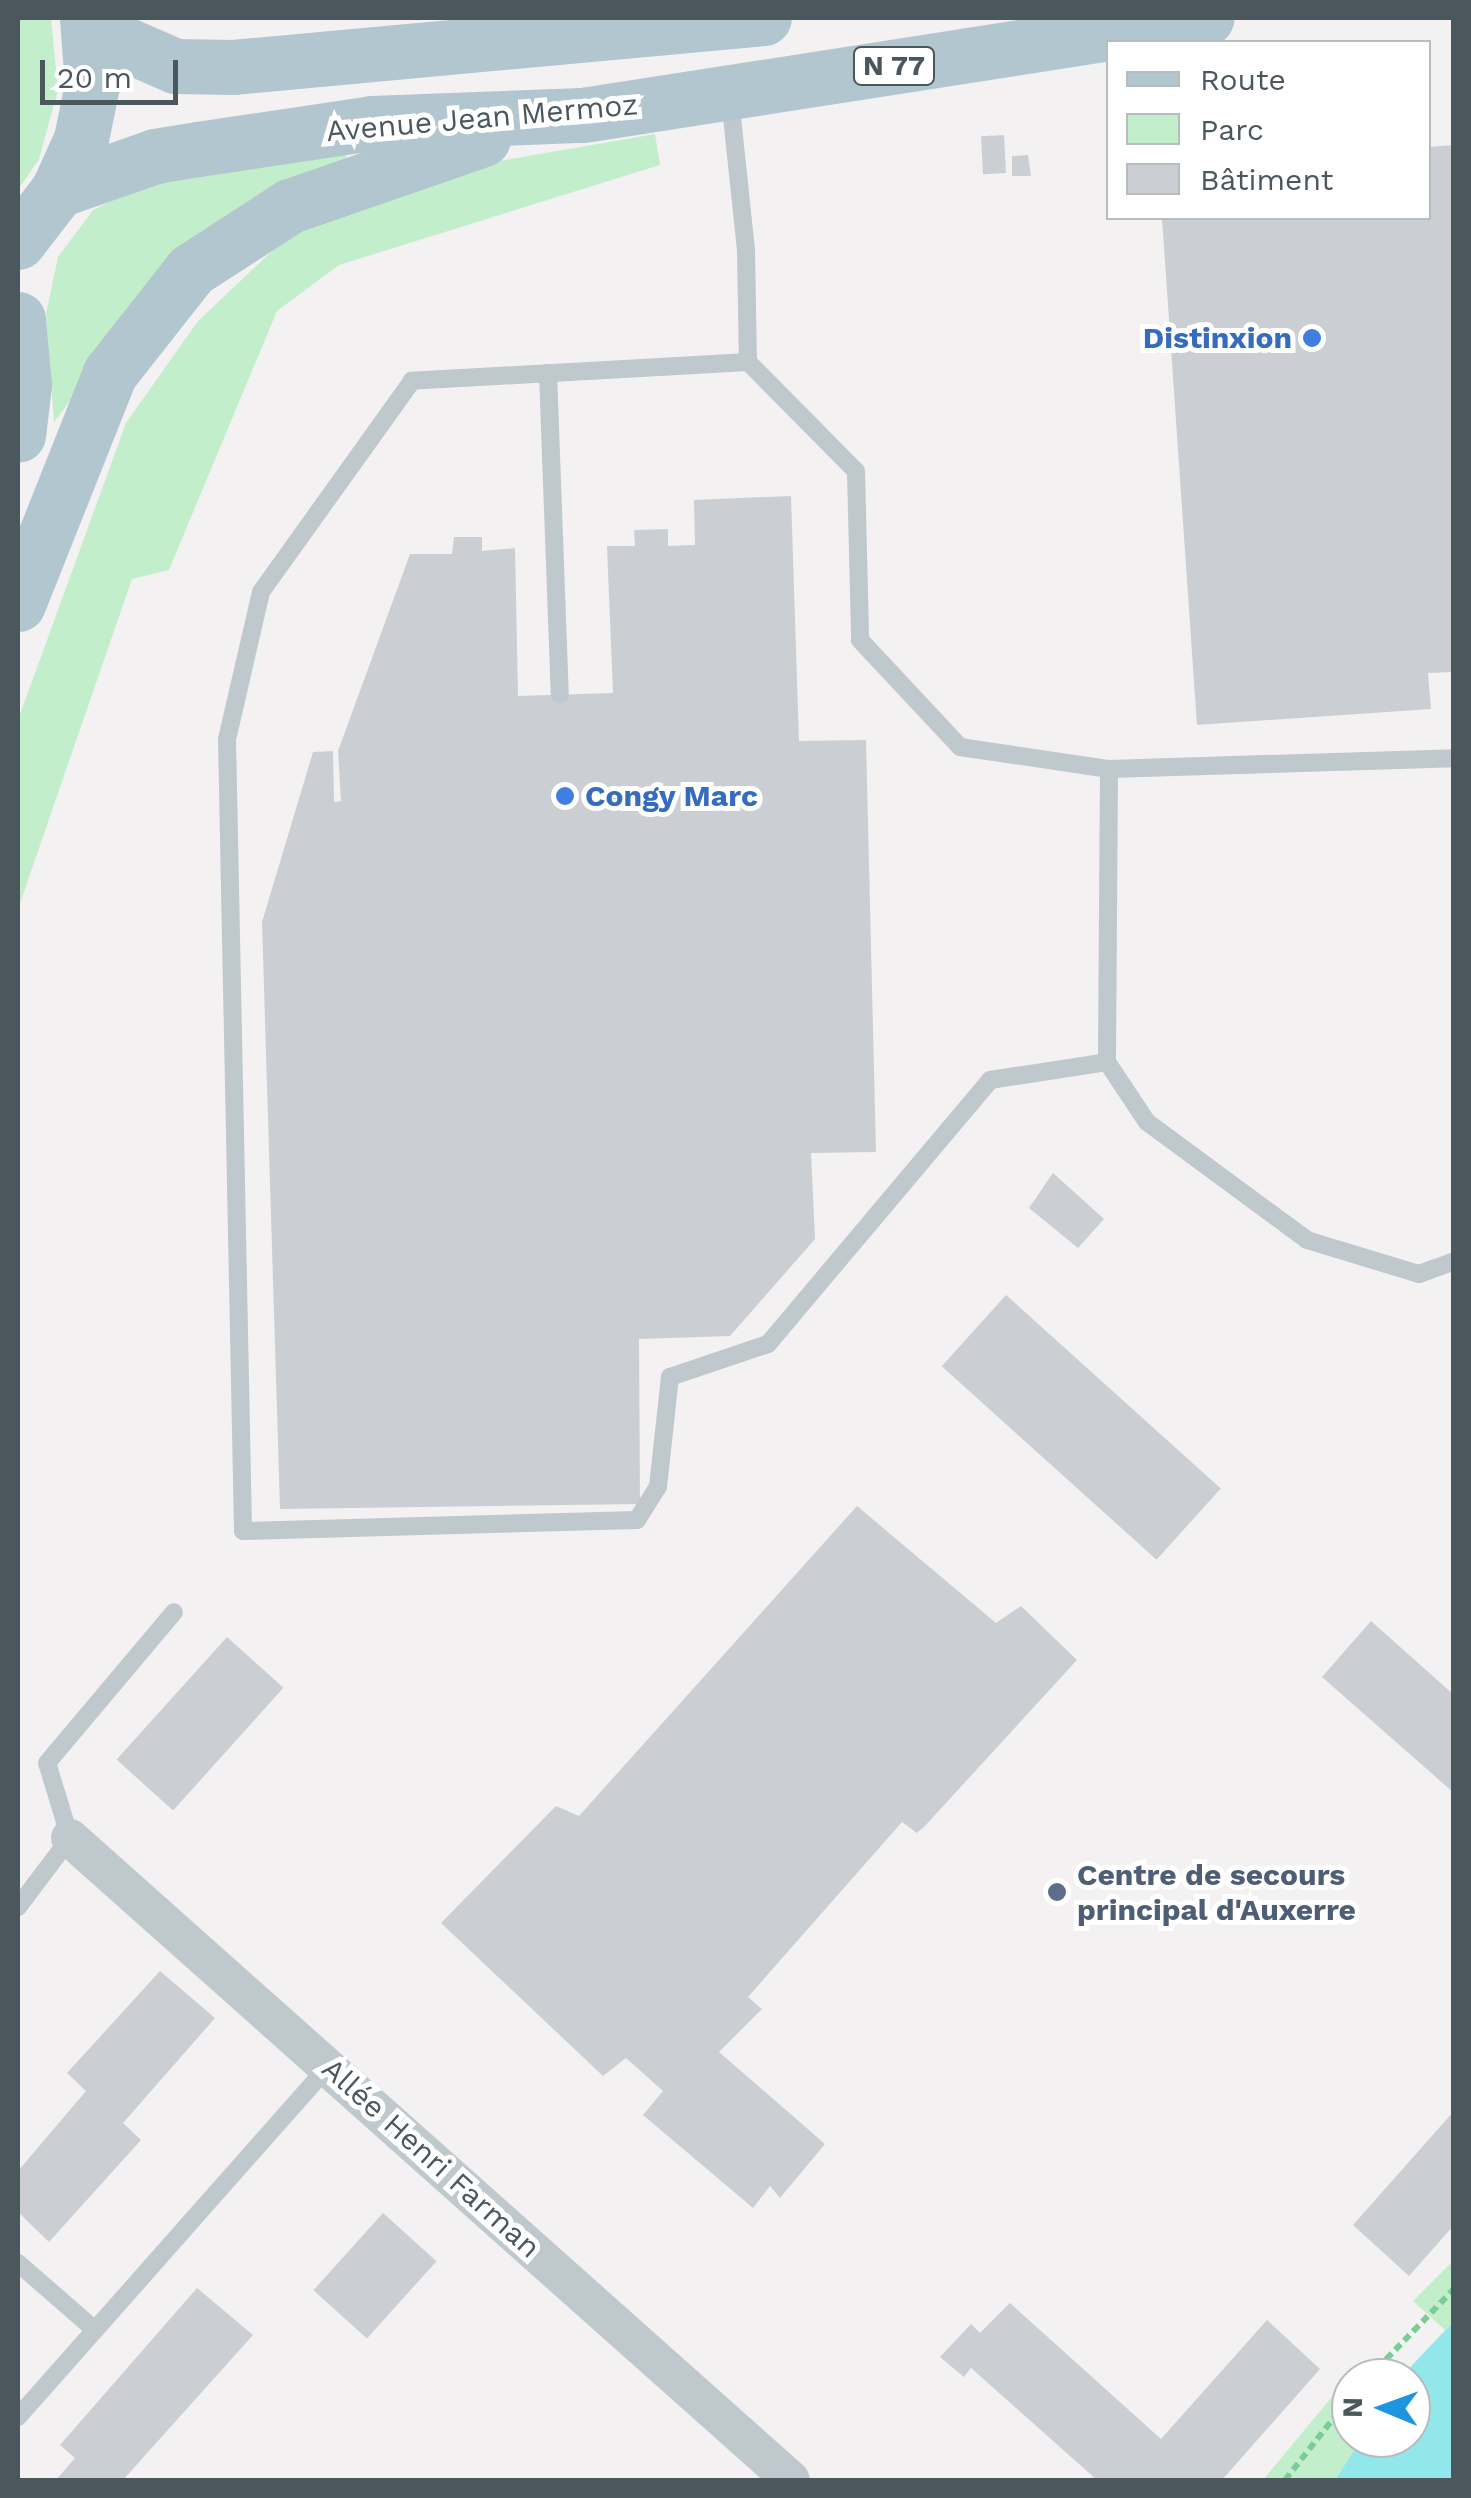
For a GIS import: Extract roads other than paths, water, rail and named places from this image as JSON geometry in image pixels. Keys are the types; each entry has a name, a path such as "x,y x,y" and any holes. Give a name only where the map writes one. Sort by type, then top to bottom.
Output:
{"main road":[{"name":"Avenue Jean Mermoz","path":"58,190 156,156 352,126 583,115 1206,18"},
{"path":"88,23 174,66 233,67 744,20 730,92"},
{"path":"18,242 58,190 81,139 92,84 88,23"},
{"path":"18,604 110,373 191,270 290,206 438,149 583,115"},
{"path":"18,319 24,384 18,435"}],"street":[{"name":"Allée Henri Farman","path":"70,1838 791,2480"}],"lane":[{"path":"730,92 746,250 748,362 856,471 860,640 960,748 1110,769 1454,758"},
{"path":"748,362 412,381 261,592 227,739 243,1531 637,1520 658,1487 670,1376 768,1344 990,1080 1107,1062"},
{"path":"548,373 560,694"},
{"path":"1110,769 1107,1062 1147,1122 1307,1240 1419,1274 1454,1261"},
{"path":"18,1907 70,1838 47,1763 174,1612"},
{"path":"18,2417 328,2066"},
{"path":"18,2263 94,2330"}],"water":[{"path":"1453,2322 1453,2480 1335,2480 1349,2458 1431,2458 1431,2358 1419,2358"}],"place":[{"name":"Distinxion","path":"1312,338"},
{"name":"Congy Marc","path":"565,796"},
{"name":"Centre de secours principal d'Auxerre","path":"1057,1892"}]}
